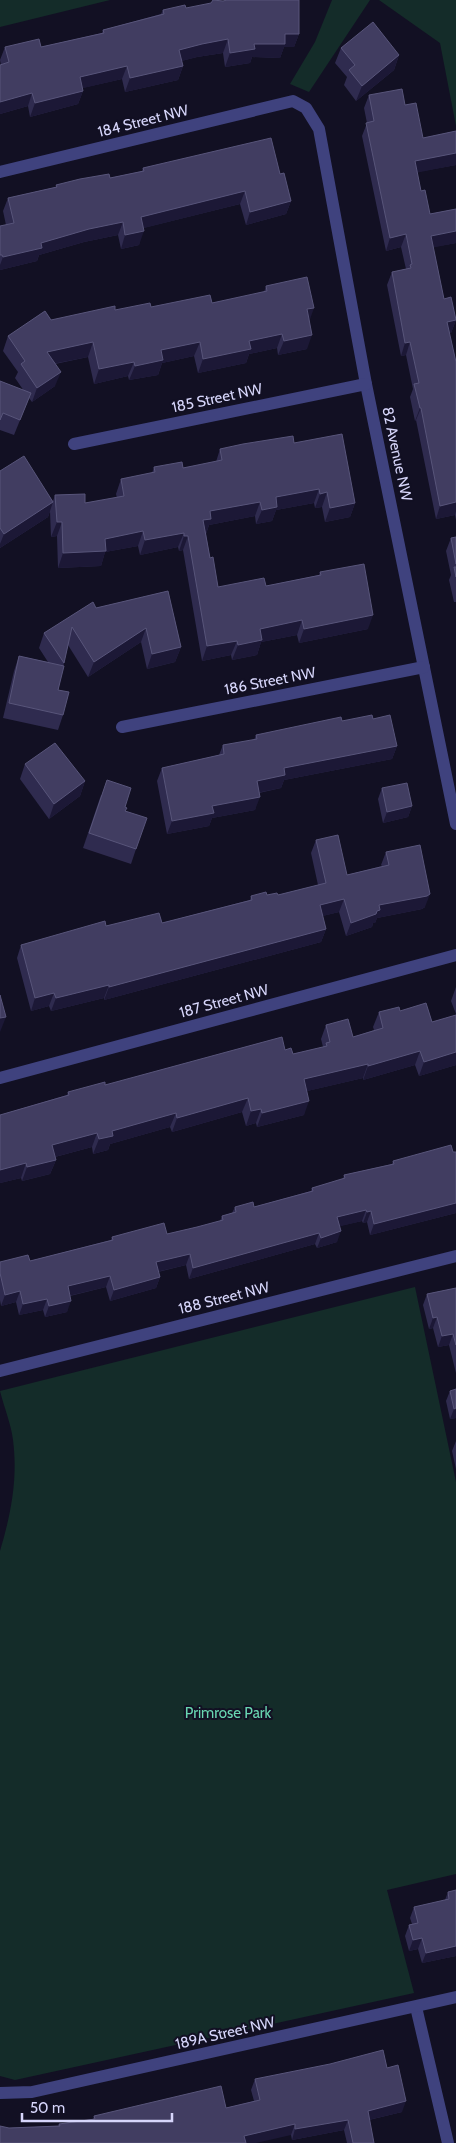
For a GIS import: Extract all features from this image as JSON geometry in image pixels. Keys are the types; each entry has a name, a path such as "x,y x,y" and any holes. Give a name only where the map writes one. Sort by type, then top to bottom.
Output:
{"street":[{"name":"184 Street NW","path":"0,172 293,102"},
{"name":"82 Avenue NW","path":"293,102 306,108 319,129 366,384 456,824"},
{"name":"185 Street NW","path":"74,444 366,384"},
{"name":"186 Street NW","path":"122,727 424,668"},
{"name":"187 Street NW","path":"0,1078 456,955"},
{"name":"188 Street NW","path":"0,1371 456,1256"},
{"name":"189A Street NW","path":"0,2092 32,2092 456,1998"},
{"path":"416,2007 448,2143"}],"green space":[{"path":"0,0 110,0 0,27"},
{"path":"332,0 370,0 309,92 290,84 315,42"},
{"path":"379,0 456,0 456,126 440,43"},
{"name":"Primrose Park","path":"415,1287 456,1482 456,1874 387,1890 414,1993 15,2080 0,2076 0,1551 13,1496 15,1469 12,1434 0,1391"}],"building":[{"path":"213,0 299,0 299,34 285,34 285,44 254,44 255,49 230,53 228,39 202,44 179,50 183,66 130,78 127,66 80,77 83,91 35,103 32,93 0,102 0,65 9,62 5,47 39,39 41,47 104,33 103,30 164,14 163,10 185,5 186,8 211,3"},
{"path":"373,22 399,55 362,86 349,70 355,65 341,48"},
{"path":"402,89 405,105 416,103 423,138 456,131 456,153 415,161 421,191 425,190 430,214 456,209 456,231 431,236 444,299 451,297 456,320 447,322 456,362 456,502 440,506 421,408 414,384 419,383 410,342 405,343 392,272 411,268 410,265 412,264 406,234 390,238 366,123 374,121 369,95"},
{"path":"271,138 280,174 284,173 291,201 250,212 245,191 141,217 144,231 125,235 123,222 89,229 41,243 42,248 3,257 0,255 0,226 14,223 8,198 57,187 56,185 80,179 109,174 110,178 144,171 143,168"},
{"path":"307,277 314,308 307,309 312,335 284,341 282,334 249,341 251,349 203,359 200,342 161,350 163,360 135,366 134,362 99,369 93,342 47,352 61,372 37,388 21,364 25,361 8,336 45,311 51,320 115,306 115,310 150,303 151,307 210,295 212,303 267,291 266,286"},
{"path":"0,381 31,393 20,420 3,413 0,420"},
{"path":"342,434 355,503 330,508 327,492 320,494 319,489 276,497 277,507 262,510 260,502 210,511 211,519 203,520 210,558 213,557 218,587 264,578 266,586 321,575 320,572 364,564 373,615 304,629 302,620 260,629 262,640 238,645 237,641 207,646 188,536 184,536 184,533 145,540 143,531 105,539 106,551 63,553 62,522 57,522 55,495 85,494 85,503 124,496 121,479 155,472 154,467 182,462 183,468 222,460 220,449 243,444 293,436 294,443"},
{"path":"24,456 53,502 4,534 0,528 0,471"},
{"path":"456,537 456,564 451,538"},
{"path":"168,591 181,647 152,654 146,628 94,662 72,627 64,663 44,633 93,602 96,608"},
{"path":"19,656 64,666 58,690 69,692 63,715 9,703"},
{"path":"372,715 373,719 390,715 397,746 284,768 285,775 257,781 260,797 212,806 214,813 172,821 162,768 224,754 223,745 257,739 256,735 341,717 342,721"},
{"path":"55,743 85,781 54,804 25,764"},
{"path":"107,780 131,788 125,811 147,818 136,849 89,833"},
{"path":"407,783 412,806 387,812 382,788"},
{"path":"338,835 347,875 389,865 386,852 420,845 430,894 379,905 380,910 376,914 351,923 344,899 320,905 326,929 109,987 109,985 56,998 54,993 35,998 21,945 105,921 106,926 159,913 162,923 252,900 251,896 266,892 267,895 277,893 278,895 326,883 316,840"},
{"path":"0,995 6,1017 0,1018"},
{"path":"426,1003 432,1022 456,1015 456,1052 424,1062 420,1051 368,1066 368,1064 304,1079 309,1101 262,1113 261,1109 251,1111 248,1098 177,1118 176,1113 112,1131 113,1136 99,1139 97,1133 52,1145 56,1160 27,1167 26,1163 0,1170 0,1115 69,1095 68,1092 105,1082 105,1085 282,1037 285,1050 291,1048 293,1054 327,1046 326,1043 330,1042 326,1025 348,1019 353,1037 383,1028 379,1012 399,1007 400,1011"},
{"path":"451,1145 453,1152 456,1152 456,1203 374,1224 371,1211 367,1212 366,1210 337,1217 341,1231 321,1238 319,1233 193,1268 190,1254 156,1262 160,1277 114,1290 110,1276 68,1286 71,1301 49,1306 47,1299 23,1304 20,1291 5,1295 0,1273 0,1262 28,1255 30,1261 113,1240 112,1237 164,1223 167,1234 197,1227 223,1220 222,1216 236,1212 235,1207 253,1202 254,1207 313,1191 312,1188 345,1178 344,1175 394,1164 393,1161"},
{"path":"456,1288 456,1345 453,1334 442,1336 437,1317 433,1318 427,1294"},
{"path":"456,1389 456,1408 454,1409 450,1391"},
{"path":"456,1890 456,1946 426,1953 422,1938 413,1940 409,1925 418,1923 414,1907 449,1899 448,1892"},
{"path":"383,2050 387,2068 398,2065 406,2101 368,2111 374,2143 353,2143 348,2120 295,2129 295,2124 244,2136 246,2143 0,2143 0,2126 9,2128 60,2126 59,2124 95,2119 94,2116 221,2086 226,2108 260,2100 255,2079 330,2064"}]}
